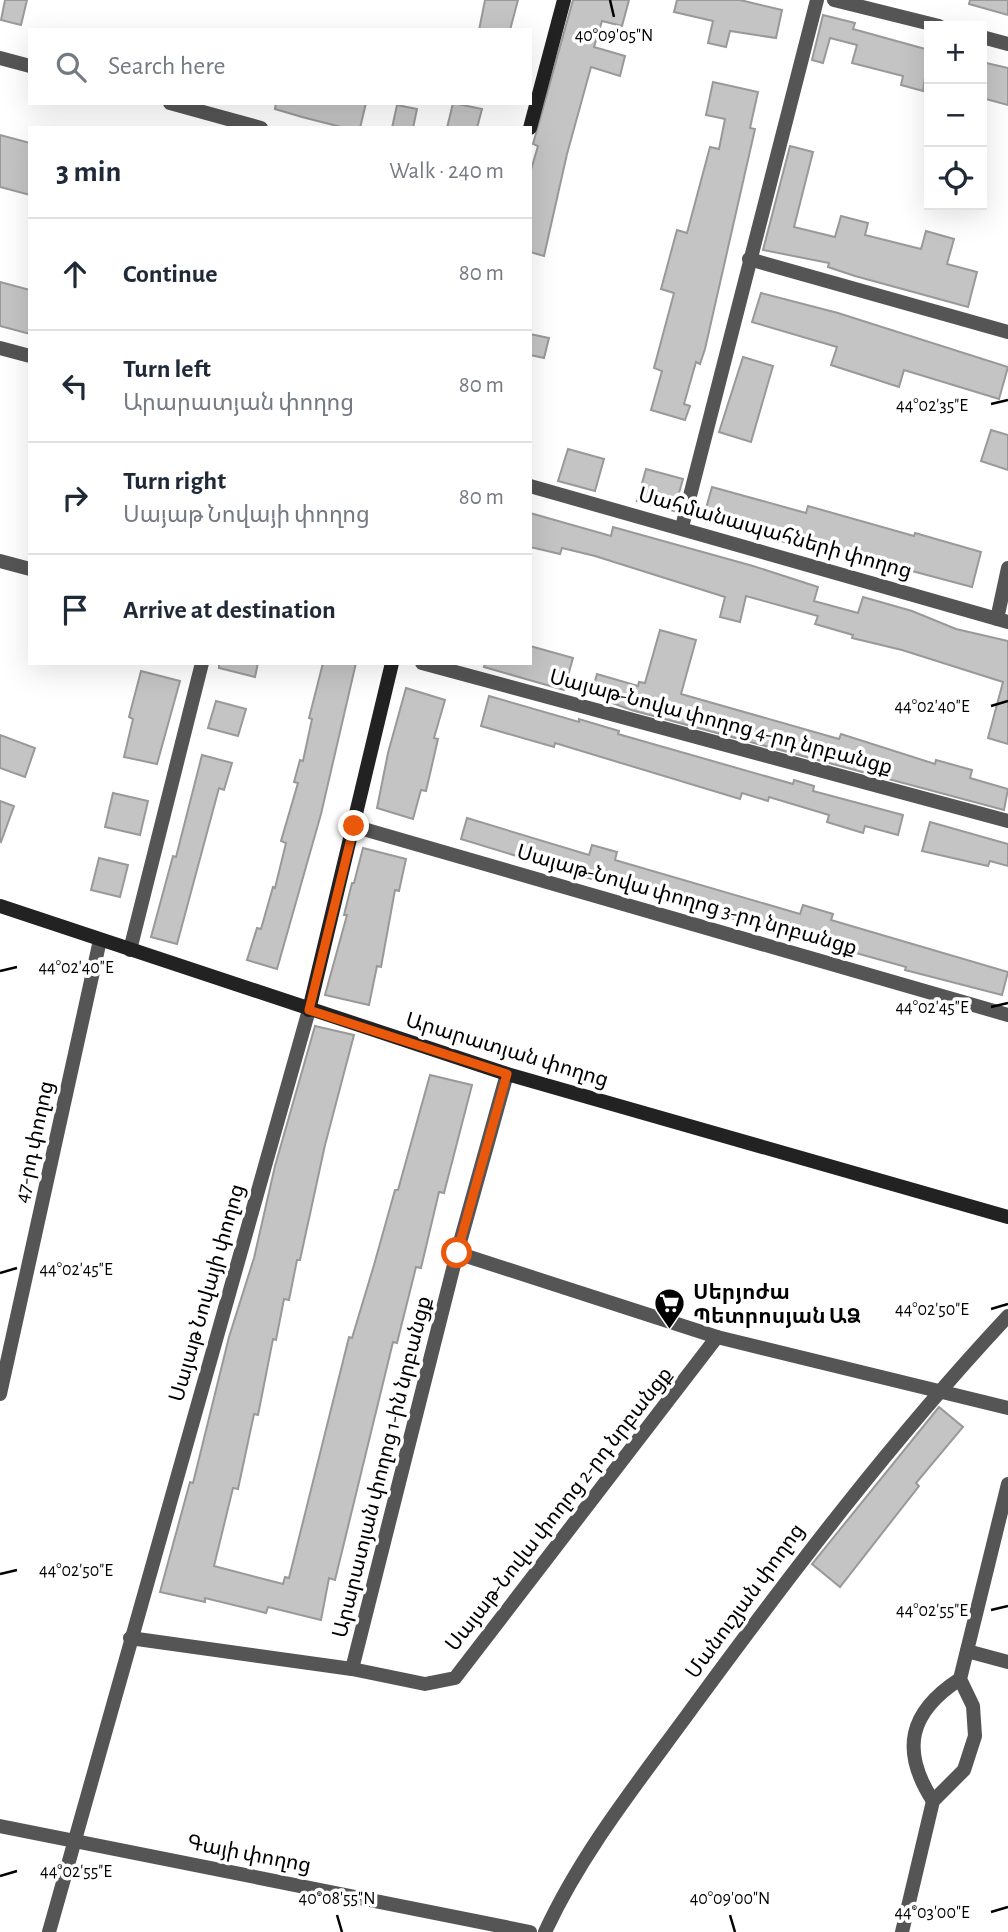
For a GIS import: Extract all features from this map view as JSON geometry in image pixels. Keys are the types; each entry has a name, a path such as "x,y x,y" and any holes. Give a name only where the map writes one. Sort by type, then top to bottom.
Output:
{"main road":[{"path":"531,126 564,0"},
{"name":"Սայաթ Նովայի փողոց","path":"309,1010 392,665"},
{"name":"Արարատյան փողոց","path":"0,906 507,1074 1008,1217"}],"street":[{"path":"682,527 817,0"},
{"path":"834,0 924,22"},
{"path":"987,38 1008,44"},
{"path":"0,58 28,65"},
{"path":"177,105 254,126"},
{"path":"749,258 1008,332"},
{"path":"0,348 28,355"},
{"name":"Սահմանապահների փողոց","path":"532,487 1002,620"},
{"path":"0,561 28,568"},
{"path":"1002,620 1008,568"},
{"path":"130,950 201,665"},
{"name":"Սայաթ-Նովա փողոց 4-րդ նրբանցք","path":"429,665 1008,821"},
{"name":"Սայաթ-Նովա փողոց 3-րդ նրբանցք","path":"354,826 1008,1015"},
{"name":"47-րդ փողոց","path":"0,1394 100,940"},
{"name":"Սայաթ Նովայի փողոց","path":"49,1932 309,1010"},
{"name":"Արարատյան փողոց 1-ին նրբանցք","path":"352,1669 457,1253 507,1074"},
{"path":"457,1253 717,1337 936,1393 1008,1408"},
{"name":"Մանուշյան փողոց","path":"545,1932 582,1860 807,1552 936,1393 1008,1316"},
{"name":"Սայաթ-Նովա փողոց 2-րդ նրբանցք","path":"130,1638 352,1669 425,1684 455,1678 717,1337"},
{"path":"902,1932 933,1801 964,1770 975,1737 973,1706 961,1679 1008,1484"},
{"path":"967,1651 1008,1662"},
{"path":"933,1801 916,1775 913,1745 922,1715 938,1693 961,1679"},
{"name":"Գայի փողոց","path":"0,1826 530,1932"}],"building":[{"path":"5,0 27,0 21,25 1,20"},
{"path":"485,0 518,0 511,28 479,28"},
{"path":"573,0 629,0 622,26 602,21 594,47 625,56 620,76 591,67 567,154 544,256 532,253 532,166 538,146 533,144"},
{"path":"677,0 740,0 782,10 776,38 730,31 726,47 708,43 713,21 674,12"},
{"path":"970,0 1008,0 1008,15 969,4"},
{"path":"823,15 855,23 853,29 924,49 923,91 901,85 903,76 852,63 857,45 830,38 823,63 812,60"},
{"path":"987,63 1008,68 1008,105 987,99"},
{"path":"713,82 758,92 750,128 755,129 705,349 700,364 696,362 684,404 690,406 685,420 651,410 662,371 654,368 674,293 661,289 677,230 687,233 710,147 719,149 725,119 706,115"},
{"path":"276,105 366,105 360,126 337,126 275,109"},
{"path":"397,105 417,109 413,126 392,126"},
{"path":"453,105 482,109 478,126 447,126"},
{"path":"0,135 28,142 28,194 0,187"},
{"path":"790,146 813,152 794,227 835,237 841,216 868,223 865,235 921,249 926,231 954,239 947,264 977,272 968,307 855,276 828,267 829,263 763,250"},
{"path":"0,282 28,289 28,333 0,326"},
{"path":"761,293 838,313 1008,367 999,399 904,370 899,387 831,365 837,347 752,322"},
{"path":"532,334 549,338 544,358 532,355"},
{"path":"743,357 773,366 751,442 719,432"},
{"path":"991,430 1008,435 1008,470 981,461"},
{"path":"568,449 604,459 595,491 558,481"},
{"path":"646,469 683,479 674,511 637,501"},
{"path":"712,487 806,513 808,506 981,552 972,587 893,566 858,558 857,560 796,543 795,545 703,519"},
{"path":"532,514 611,536 613,527 753,566 818,587 814,601 858,613 863,597 912,611 956,629 1008,641 1008,744 988,738 1003,682 902,650 852,638 853,635 815,624 818,616 746,596 740,622 720,617 725,597 595,556 562,548 560,554 532,547"},
{"path":"660,630 696,640 681,694 839,739 841,734 935,764 936,760 972,770 970,778 1008,789 1004,810 631,710 591,695 597,674 638,686 639,682 645,683"},
{"path":"532,647 573,658 564,690 484,667 532,665"},
{"path":"219,665 258,665 255,677 219,668"},
{"path":"322,665 356,665 321,814 277,969 247,960 257,928 261,929 273,887 275,888 286,843 281,841 298,783 294,782 300,760 303,761 312,719 309,718"},
{"path":"141,671 180,681 157,764 124,757 133,719 129,717"},
{"path":"406,688 445,700 434,738 438,739 426,791 421,790 413,819 377,808 388,753"},
{"path":"489,696 579,722 579,719 619,731 618,734 793,784 794,780 814,786 813,791 903,815 898,835 865,826 863,833 827,822 829,815 769,797 768,801 742,793 740,799 555,743 554,747 481,726"},
{"path":"216,701 246,709 238,736 208,728"},
{"path":"0,735 35,748 25,777 0,768"},
{"path":"202,755 232,763 224,790 219,788 177,944 151,937 173,856 176,857"},
{"path":"113,793 148,801 140,835 105,827"},
{"path":"0,801 14,806 1,842 0,841"},
{"path":"467,818 589,855 592,845 617,852 615,860 800,914 803,905 833,914 831,920 1008,972 1002,995 905,970 906,967 709,912 610,879 608,884 461,839"},
{"path":"930,822 1008,844 1008,866 990,861 988,866 922,851"},
{"path":"363,848 406,859 399,891 395,890 381,967 377,966 369,1005 325,995"},
{"path":"99,858 128,865 120,897 91,890"},
{"path":"315,1026 354,1035 325,1145 300,1260 297,1260 289,1300 284,1299 258,1415 254,1414 238,1489 233,1488 214,1566 283,1584 285,1577 289,1578 349,1337 352,1338 395,1190 398,1190 430,1075 472,1085 444,1193 439,1192 421,1268 416,1267 397,1343 393,1342 335,1580 329,1578 321,1620 268,1607 266,1613 205,1598 205,1602 160,1592 190,1482 193,1483 229,1337 254,1258 275,1166"},
{"path":"939,1407 963,1427 916,1483 919,1486 840,1587 812,1564"}],"place":[{"name":"Սերյոժա Պետրոսյան ԱՁ","path":"670,1331"}],"route":[{"path":"354,826 309,1010 507,1074 457,1253"}]}
